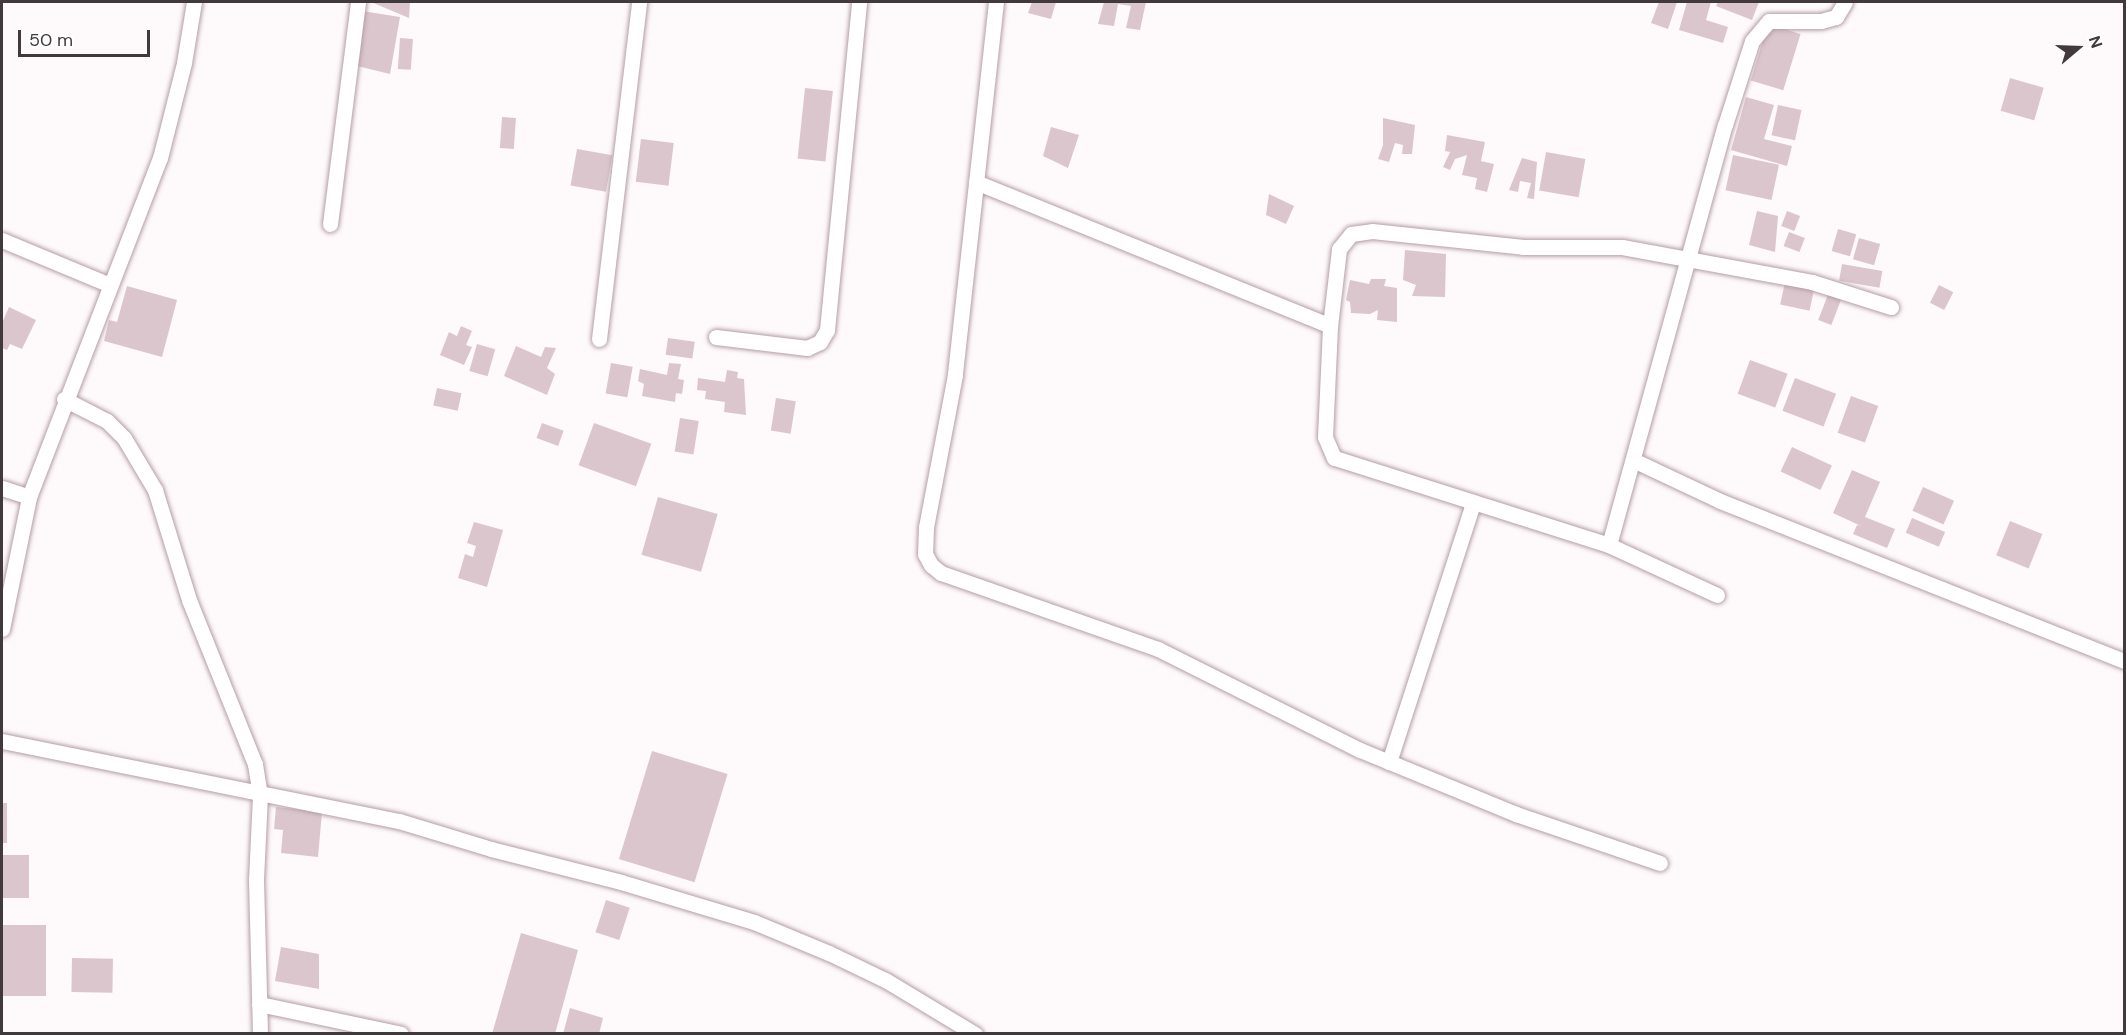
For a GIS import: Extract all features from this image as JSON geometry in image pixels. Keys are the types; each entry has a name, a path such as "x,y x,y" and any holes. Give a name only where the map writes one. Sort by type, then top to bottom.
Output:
{"street":[{"path":"2,629 29,497 64,399 160,158 184,63 194,2"},
{"path":"330,224 358,2"},
{"path":"599,339 639,2"},
{"path":"716,337 807,348 820,342 827,330 859,2"},
{"path":"996,2 955,375 926,527 925,554 931,565 941,573 1158,649 1389,762 1516,814 1660,863"},
{"path":"1609,545 1690,259 1725,125 1752,41 1769,21 1821,21 1836,17 1845,2"},
{"path":"976,182 1330,326"},
{"path":"1717,595 1609,545 1334,458 1325,437 1330,326 1339,249 1351,234 1372,231 1523,248 1622,247 1812,282 1891,308"},
{"path":"2,240 110,285"},
{"path":"64,399 107,421 124,438 155,490 189,600 245,734 260,795 256,880 260,1034"},
{"path":"1633,460 1720,501 2124,661"},
{"path":"2,488 29,497"},
{"path":"1389,762 1473,503"},
{"path":"2,741 260,795 399,820 754,922 887,981 975,1034"},
{"path":"259,1004 401,1034"}],"building":[{"path":"371,2 410,2 409,18"},
{"path":"1032,2 1056,2 1051,19 1028,13"},
{"path":"1104,2 1146,2 1140,30 1126,28 1131,6 1118,4 1114,26 1098,24"},
{"path":"1659,2 1677,2 1668,29 1651,23"},
{"path":"1687,2 1711,2 1706,20 1728,27 1723,43 1679,30"},
{"path":"1718,2 1759,2 1752,20 1716,6"},
{"path":"362,11 400,17 390,74 357,66"},
{"path":"1768,24 1801,34 1783,90 1751,80"},
{"path":"400,38 413,39 411,70 398,69"},
{"path":"2010,78 2044,88 2034,120 2001,111"},
{"path":"805,88 833,91 825,162 798,159"},
{"path":"1746,97 1774,105 1764,139 1792,146 1787,166 1731,150"},
{"path":"1778,105 1801,110 1795,140 1772,135"},
{"path":"502,117 516,118 514,149 500,148"},
{"path":"1383,118 1415,125 1412,154 1402,154 1403,145 1395,143 1389,162 1378,159 1383,145"},
{"path":"1051,127 1079,135 1068,168 1043,156"},
{"path":"1447,135 1485,142 1481,161 1494,164 1487,192 1475,189 1477,178 1462,175 1467,155 1455,159 1450,170 1443,167 1450,152 1445,151"},
{"path":"641,139 674,143 669,186 636,182"},
{"path":"577,149 612,155 606,192 571,185"},
{"path":"1546,152 1585,159 1579,197 1539,190"},
{"path":"1733,155 1779,165 1771,200 1726,190"},
{"path":"1522,158 1537,162 1534,199 1527,198 1531,183 1520,181 1518,192 1509,190"},
{"path":"1269,194 1294,206 1286,224 1266,215"},
{"path":"1757,211 1778,216 1775,252 1749,245"},
{"path":"1787,211 1800,216 1794,231 1781,226"},
{"path":"1838,229 1856,234 1850,256 1832,251"},
{"path":"1789,232 1805,238 1799,252 1784,246"},
{"path":"1859,238 1880,244 1874,265 1853,259"},
{"path":"1405,250 1446,254 1445,297 1412,296 1416,285 1403,280"},
{"path":"1842,264 1882,271 1879,288 1839,281"},
{"path":"1371,279 1386,279 1384,286 1397,288 1397,322 1377,320 1378,310 1370,314 1351,313 1350,302 1346,300 1350,280 1369,284"},
{"path":"1785,282 1814,288 1810,311 1780,304"},
{"path":"1939,285 1953,292 1944,310 1930,303"},
{"path":"127,286 177,300 162,357 104,341 109,320 117,322"},
{"path":"1829,292 1842,297 1831,325 1818,320"},
{"path":"9,307 36,320 22,349 10,344 7,350 2,348 2,323"},
{"path":"461,326 472,331 466,345 472,347 464,365 440,355 449,332 457,336"},
{"path":"668,338 695,342 692,359 666,355"},
{"path":"477,344 495,349 488,376 469,371"},
{"path":"516,346 541,357 545,347 556,348 547,368 555,374 547,395 504,376"},
{"path":"1750,360 1788,374 1775,408 1738,394"},
{"path":"611,363 633,367 627,397 606,394"},
{"path":"669,363 681,364 678,379 684,380 682,394 676,393 675,402 642,396 644,384 638,381 640,369 667,375"},
{"path":"727,370 738,372 737,378 744,379 746,415 724,412 725,402 705,399 706,391 697,390 698,378 725,382"},
{"path":"1795,378 1836,394 1824,426 1782,411"},
{"path":"437,388 461,393 458,411 433,406"},
{"path":"1851,396 1878,406 1865,443 1838,433"},
{"path":"776,398 796,401 791,434 771,431"},
{"path":"680,418 699,421 693,455 675,452"},
{"path":"542,423 564,431 558,446 537,438"},
{"path":"594,423 651,444 636,486 579,465"},
{"path":"1792,447 1832,466 1820,490 1781,471"},
{"path":"1852,470 1880,482 1865,517 1895,529 1887,548 1853,534 1857,525 1861,526 1833,513"},
{"path":"1923,487 1954,501 1943,525 1912,511"},
{"path":"658,497 718,514 701,572 641,555"},
{"path":"1912,518 1945,532 1939,547 1906,533"},
{"path":"2010,521 2042,534 2029,568 1996,555"},
{"path":"474,522 503,530 487,587 458,578 465,554 473,557 476,546 467,543"},
{"path":"652,751 728,774 695,882 619,859"},
{"path":"2,803 7,803 7,843 2,843"},
{"path":"276,807 322,812 318,857 281,853 283,830 274,829"},
{"path":"2,855 29,855 29,898 2,898"},
{"path":"606,900 630,908 619,940 595,932"},
{"path":"2,925 46,925 46,996 2,996"},
{"path":"521,933 578,950 555,1034 492,1034"},
{"path":"281,947 319,954 319,989 275,981"},
{"path":"72,958 113,959 112,993 71,992"},
{"path":"570,1008 603,1018 599,1034 563,1034"}]}
